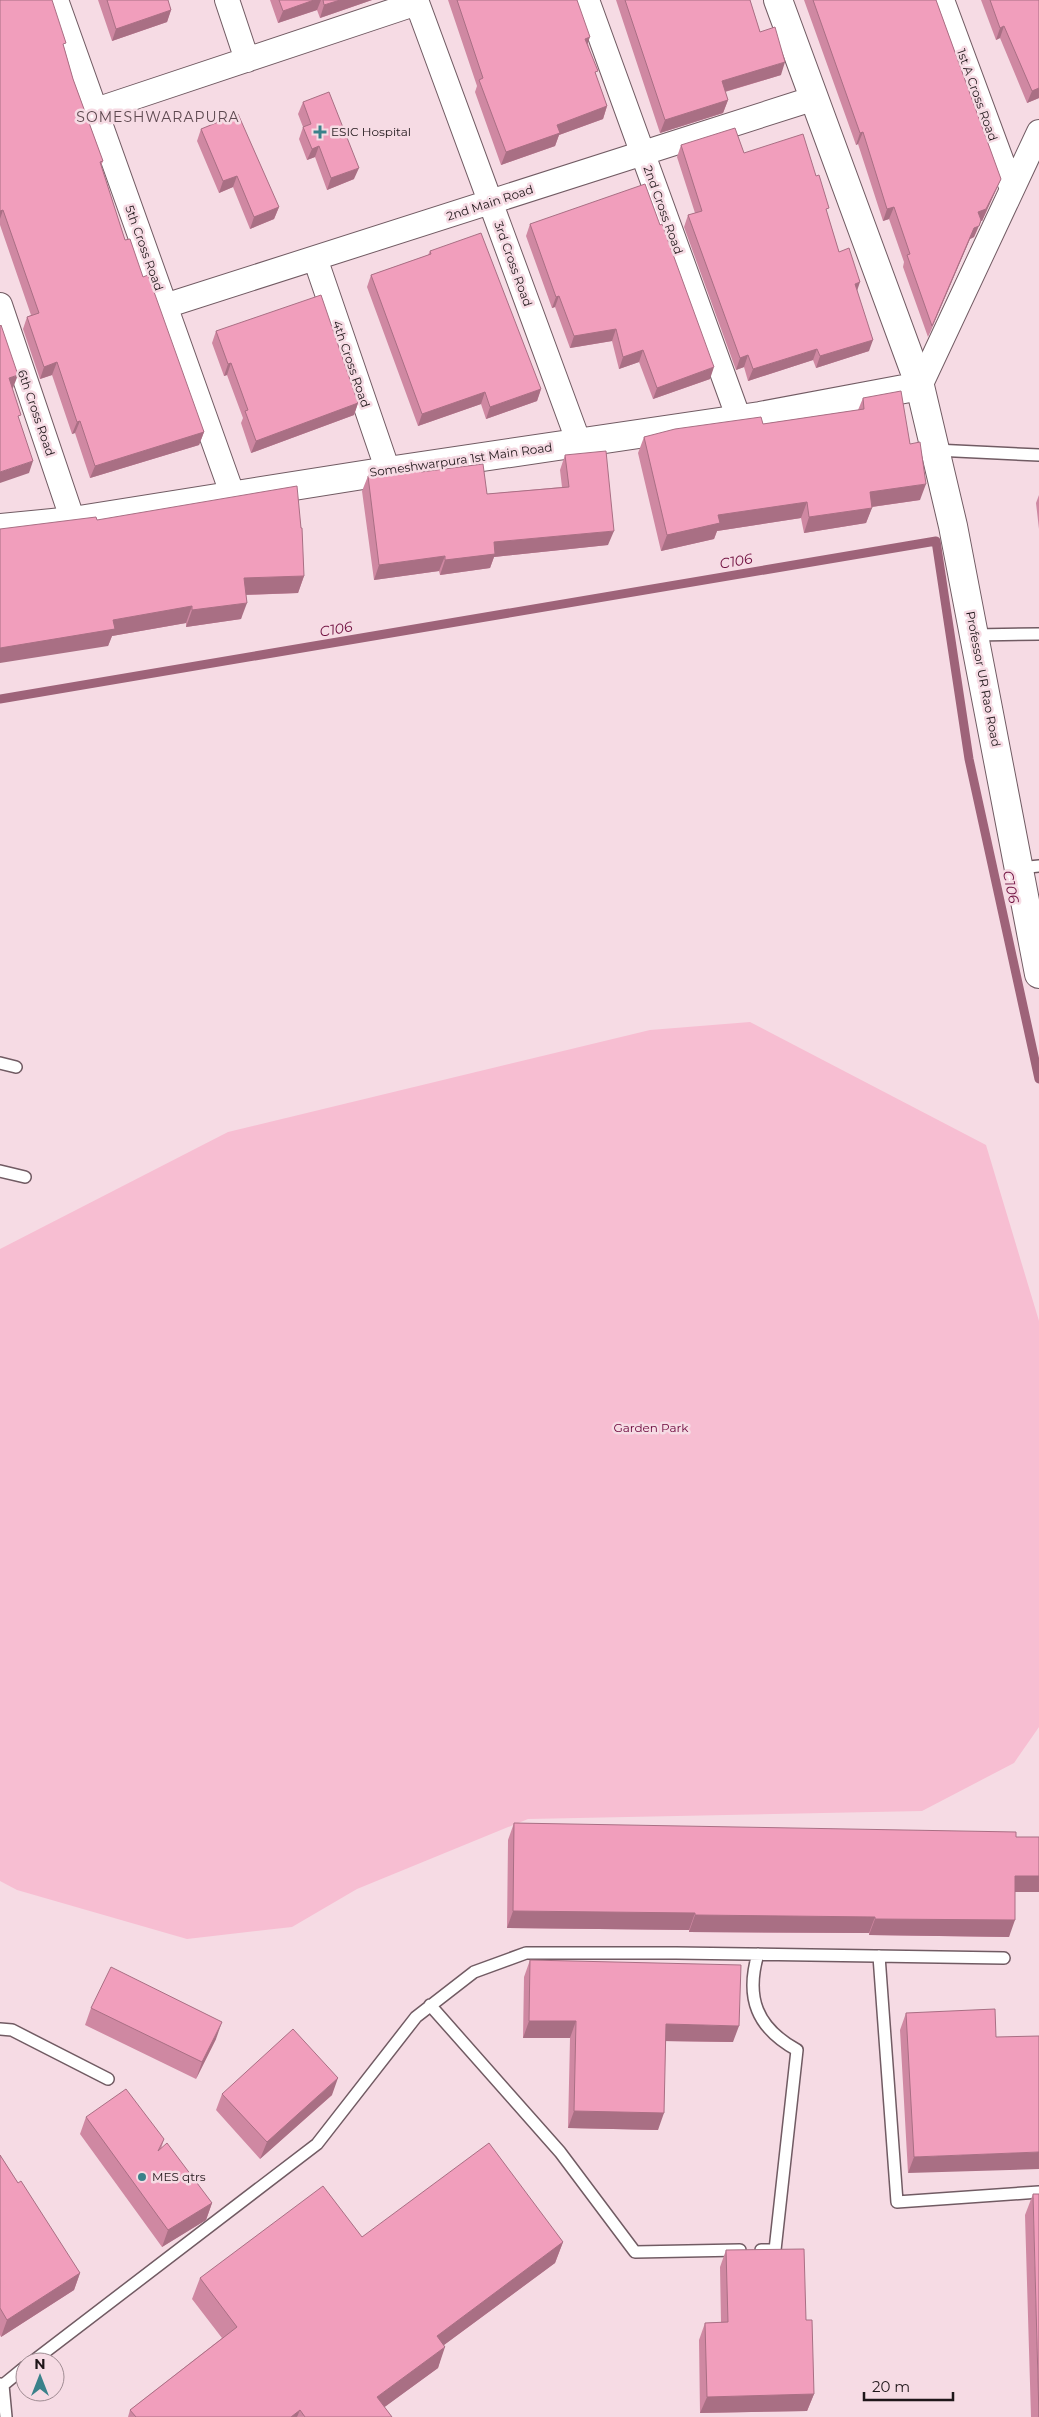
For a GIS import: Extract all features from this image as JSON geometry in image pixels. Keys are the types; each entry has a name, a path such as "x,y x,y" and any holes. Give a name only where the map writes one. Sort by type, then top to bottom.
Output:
{"street":[{"name":"5th Cross Road","path":"56,0 233,496"},
{"path":"227,0 247,60"},
{"name":"2nd Cross Road","path":"587,0 739,419"},
{"name":"Professor UR Rao Road","path":"778,0 920,386 933,450 953,526 974,635 1029,867 1039,974"},
{"name":"1st A Cross Road","path":"942,0 1012,189"},
{"path":"96,110 416,1"},
{"name":"3rd Cross Road","path":"416,1 579,443"},
{"name":"2nd Main Road","path":"165,306 815,98"},
{"path":"920,386 1039,132"},
{"name":"4th Cross Road","path":"315,258 388,471"},
{"name":"6th Cross Road","path":"0,305 72,521"},
{"name":"Someshwarpura 1st Main Road","path":"0,528 72,521 388,471 739,419 920,386"}],"lane":[{"path":"933,450 1039,455"},
{"path":"974,635 1039,634"},
{"path":"0,1063 16,1067"},
{"path":"0,1171 25,1177"},
{"path":"45,2352 318,2144 416,2017 474,1972 526,1952 1004,1958"},
{"path":"430,2005 560,2152 635,2252 775,2250 797,2050 772,2033 755,2005 752,1988 753,1971 758,1954"},
{"path":"879,1956 898,2202 1039,2192"},
{"path":"0,2029 12,2030 108,2079"},
{"path":"6,2417 1,2384 15,2375"}],"green space":[{"name":"Garden Park","path":"750,1022 986,1145 1039,1321 1039,1727 1014,1763 922,1811 528,1819 357,1889 292,1927 187,1939 17,1890 0,1881 0,1249 228,1132 650,1030"}],"building":[{"path":"0,0 52,0 66,43 63,44 73,79 103,161 100,162 125,240 130,239 143,277 148,275 204,432 95,466 80,421 77,422 57,362 44,367 27,317 39,313 3,210 0,211"},
{"path":"107,0 168,0 171,10 116,29"},
{"path":"279,0 314,0 283,11"},
{"path":"323,0 340,0 324,5"},
{"path":"457,0 577,0 590,37 585,39 598,71 595,72 607,106 557,125 560,133 506,152 479,80 483,78"},
{"path":"625,0 750,0 760,32 775,27 785,62 722,81 728,100 665,120"},
{"path":"813,0 936,0 1001,179 986,209 978,212 981,220 979,226 974,228 932,326 907,255 910,254 894,207 887,209 863,132 860,133"},
{"path":"990,0 1039,0 1039,88 1032,91 1004,26 1000,28"},
{"path":"329,92 359,168 331,178 319,146 312,149 303,127 311,124 303,102"},
{"path":"238,114 279,207 254,217 237,176 223,181 201,129"},
{"path":"735,128 744,153 803,134 816,176 819,175 829,208 826,209 839,252 849,248 860,282 855,284 873,340 820,356 817,349 753,369 748,355 740,358 688,215 702,211 681,145"},
{"path":"645,184 660,225 662,224 714,367 657,388 643,350 623,357 616,329 574,336 559,296 556,297 530,224"},
{"path":"481,233 541,389 490,407 485,392 422,414 371,275 431,254 430,251"},
{"path":"321,295 358,403 256,441 245,411 248,410 231,363 228,364 216,331"},
{"path":"0,326 18,375 9,378 21,415 18,416 33,461 0,472"},
{"path":"901,391 910,444 920,442 926,484 870,492 872,508 809,517 807,502 718,515 720,523 667,535 644,437 675,429 761,417 763,424 864,409 863,398"},
{"path":"606,451 614,531 494,542 495,554 445,560 445,556 379,565 368,476 420,468 421,472 483,464 487,494 569,487 565,455"},
{"path":"297,486 302,528 304,576 244,578 247,603 192,610 192,606 113,620 115,629 0,648 0,529 96,517 97,520"},
{"path":"514,1823 1016,1832 1016,1837 1039,1837 1039,1876 1015,1876 1015,1920 875,1919 875,1917 695,1915 695,1913 513,1911"},
{"path":"530,1960 741,1965 739,2026 666,2024 664,2113 574,2111 576,2021 529,2021"},
{"path":"111,1967 222,2022 202,2062 91,2008"},
{"path":"995,2009 996,2037 1039,2036 1039,2152 914,2157 906,2013"},
{"path":"293,2029 338,2078 267,2142 222,2094"},
{"name":"MES qtrs","path":"126,2089 164,2139 158,2151 167,2143 212,2203 168,2230 86,2117"},
{"path":"489,2143 563,2242 437,2336 445,2347 377,2397 392,2417 305,2417 300,2410 291,2417 136,2417 130,2410 237,2327 200,2278 323,2186 362,2237"},
{"path":"0,2155 18,2183 21,2181 80,2273 7,2320 0,2308"},
{"path":"1033,2194 1039,2194 1039,2417"},
{"path":"804,2249 806,2320 812,2320 814,2394 707,2397 705,2323 728,2322 726,2250"}],"waterway":[{"name":"C106","path":"0,699 936,541 969,759 1039,1079"}],"place":[{"name":"ESIC Hospital","path":"320,132"},
{"name":"MES qtrs","path":"142,2177"}],"district":[{"name":"SOMESHWARAPURA","path":"158,117"}]}
